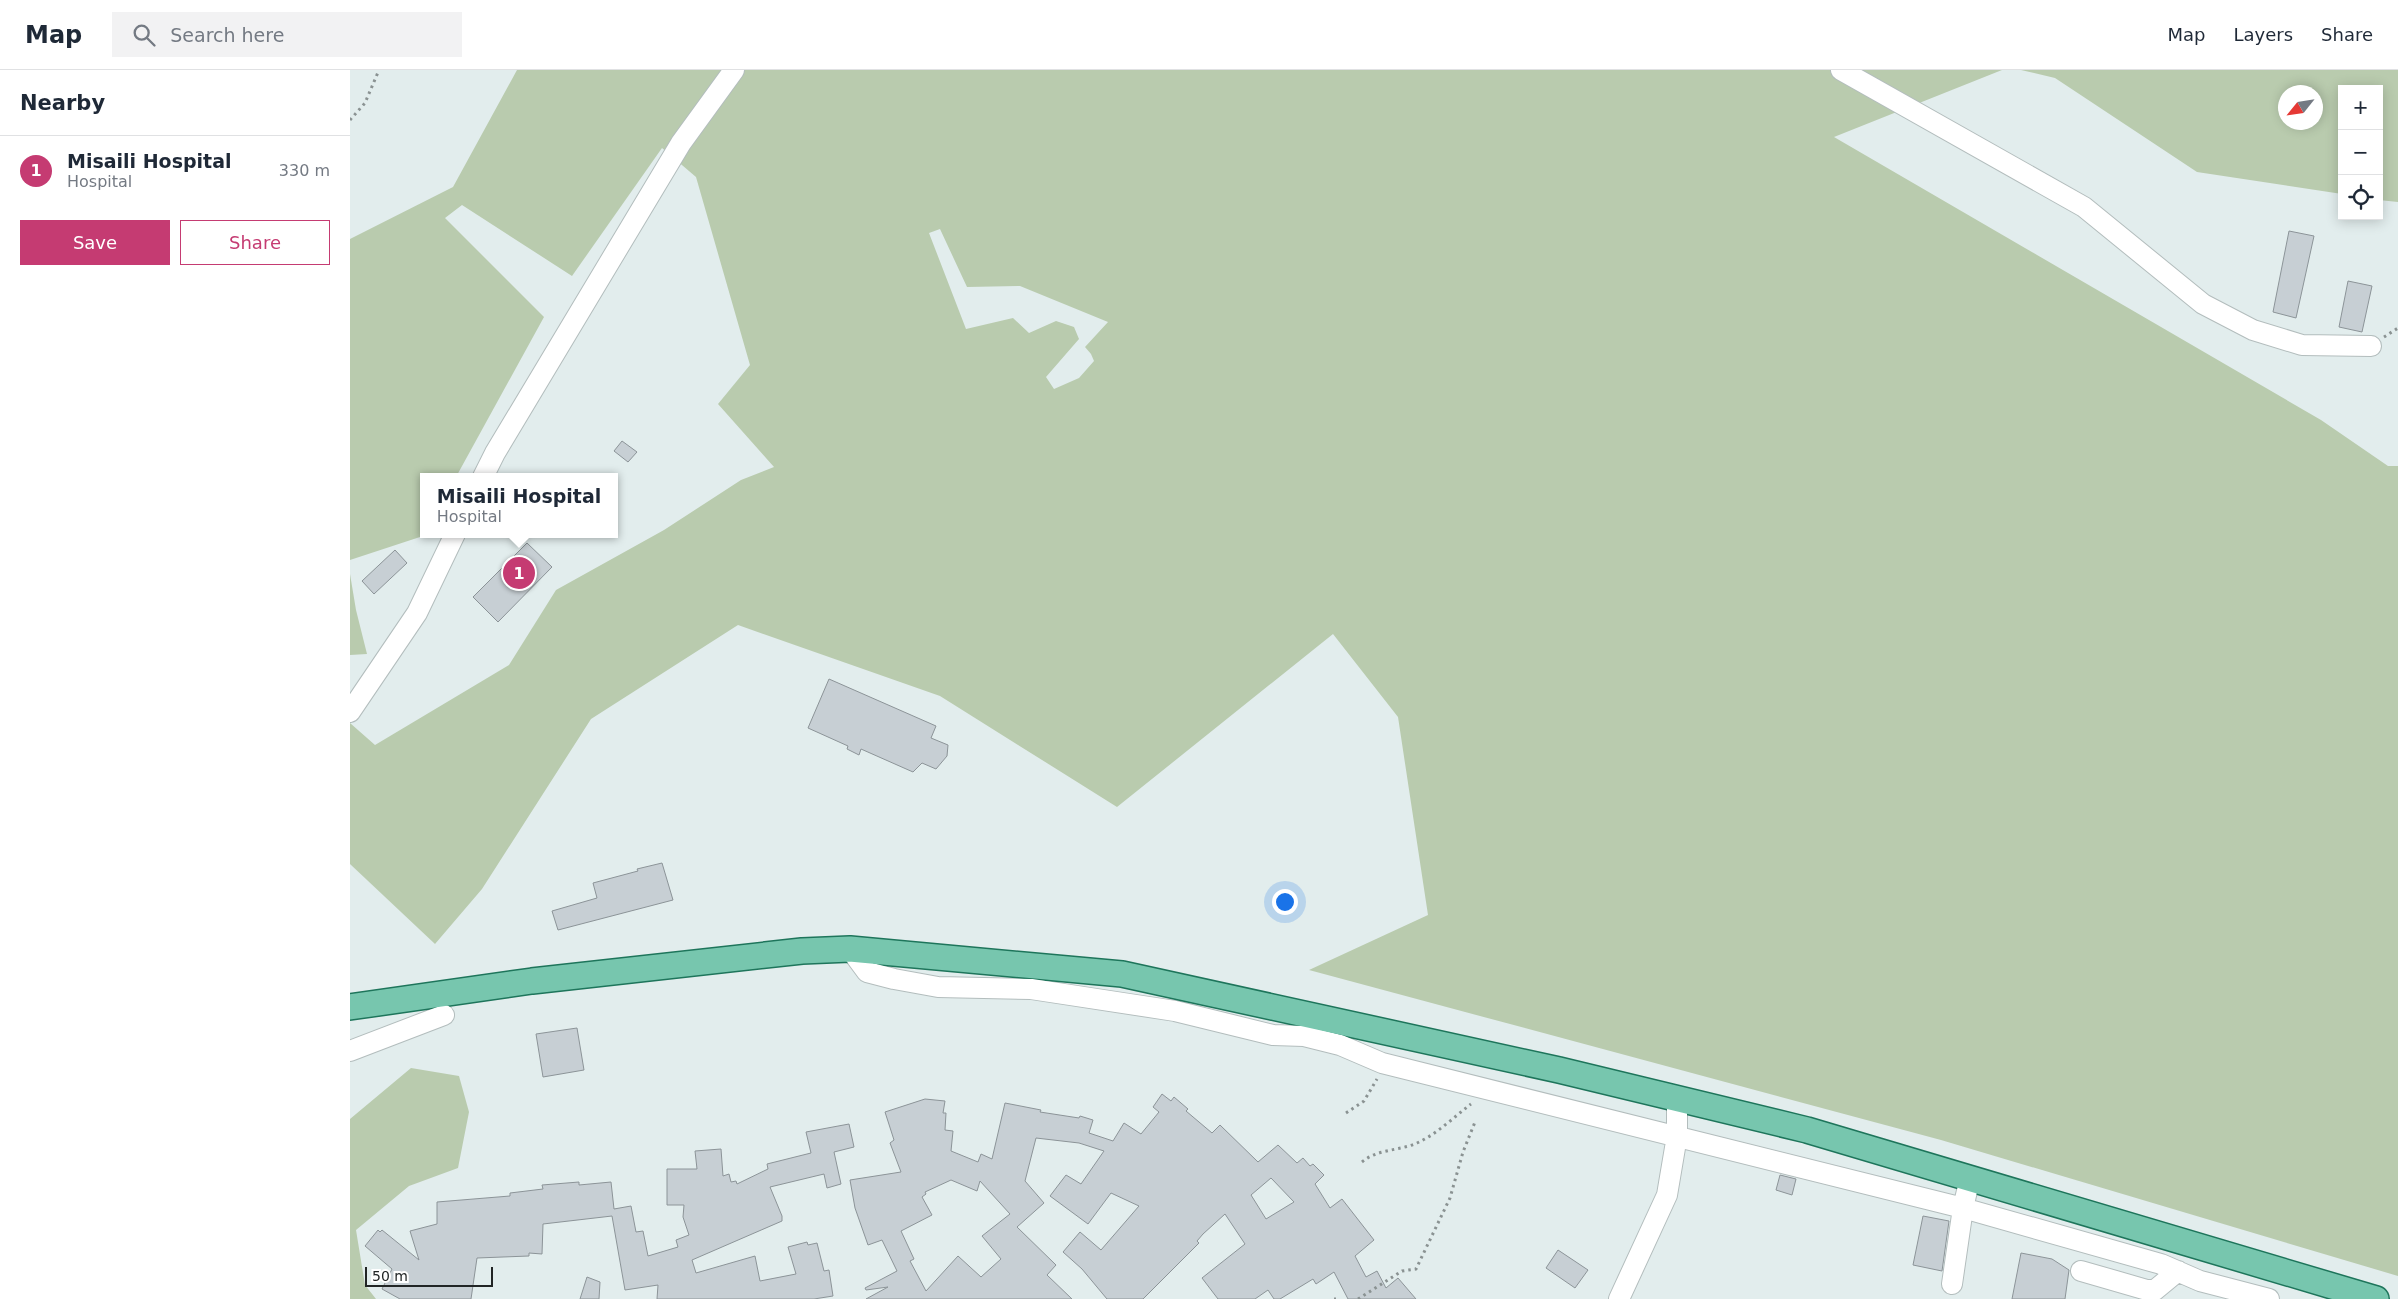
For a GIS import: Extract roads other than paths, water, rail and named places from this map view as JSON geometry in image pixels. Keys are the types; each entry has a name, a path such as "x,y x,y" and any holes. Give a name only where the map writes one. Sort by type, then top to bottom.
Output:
{"main road":[{"path":"350,1007 532,981 802,951 850,949 1122,974 1678,1098 1807,1130 2376,1299"}],"street":[{"path":"485,473 495,453 681,143 734,70"},
{"path":"1841,70 2084,207 2203,304 2253,330 2302,345 2371,346"},
{"path":"350,712 417,613 453,538"},
{"path":"850,949 867,972 894,980 938,987 1031,989 1175,1011 1274,1035 1304,1036 1340,1045 1386,1063 1489,1090 1963,1208 2161,1264 2200,1281 2269,1299"},
{"path":"350,1051 444,1015"},
{"path":"1619,1299 1667,1195 1677,1136 1678,1098"},
{"path":"1952,1284 1963,1208 1970,1178"},
{"path":"2081,1271 2147,1290 2154,1290 2178,1272"}],"place":[{"name":"Misaili Hospital","path":"519,573"}]}
